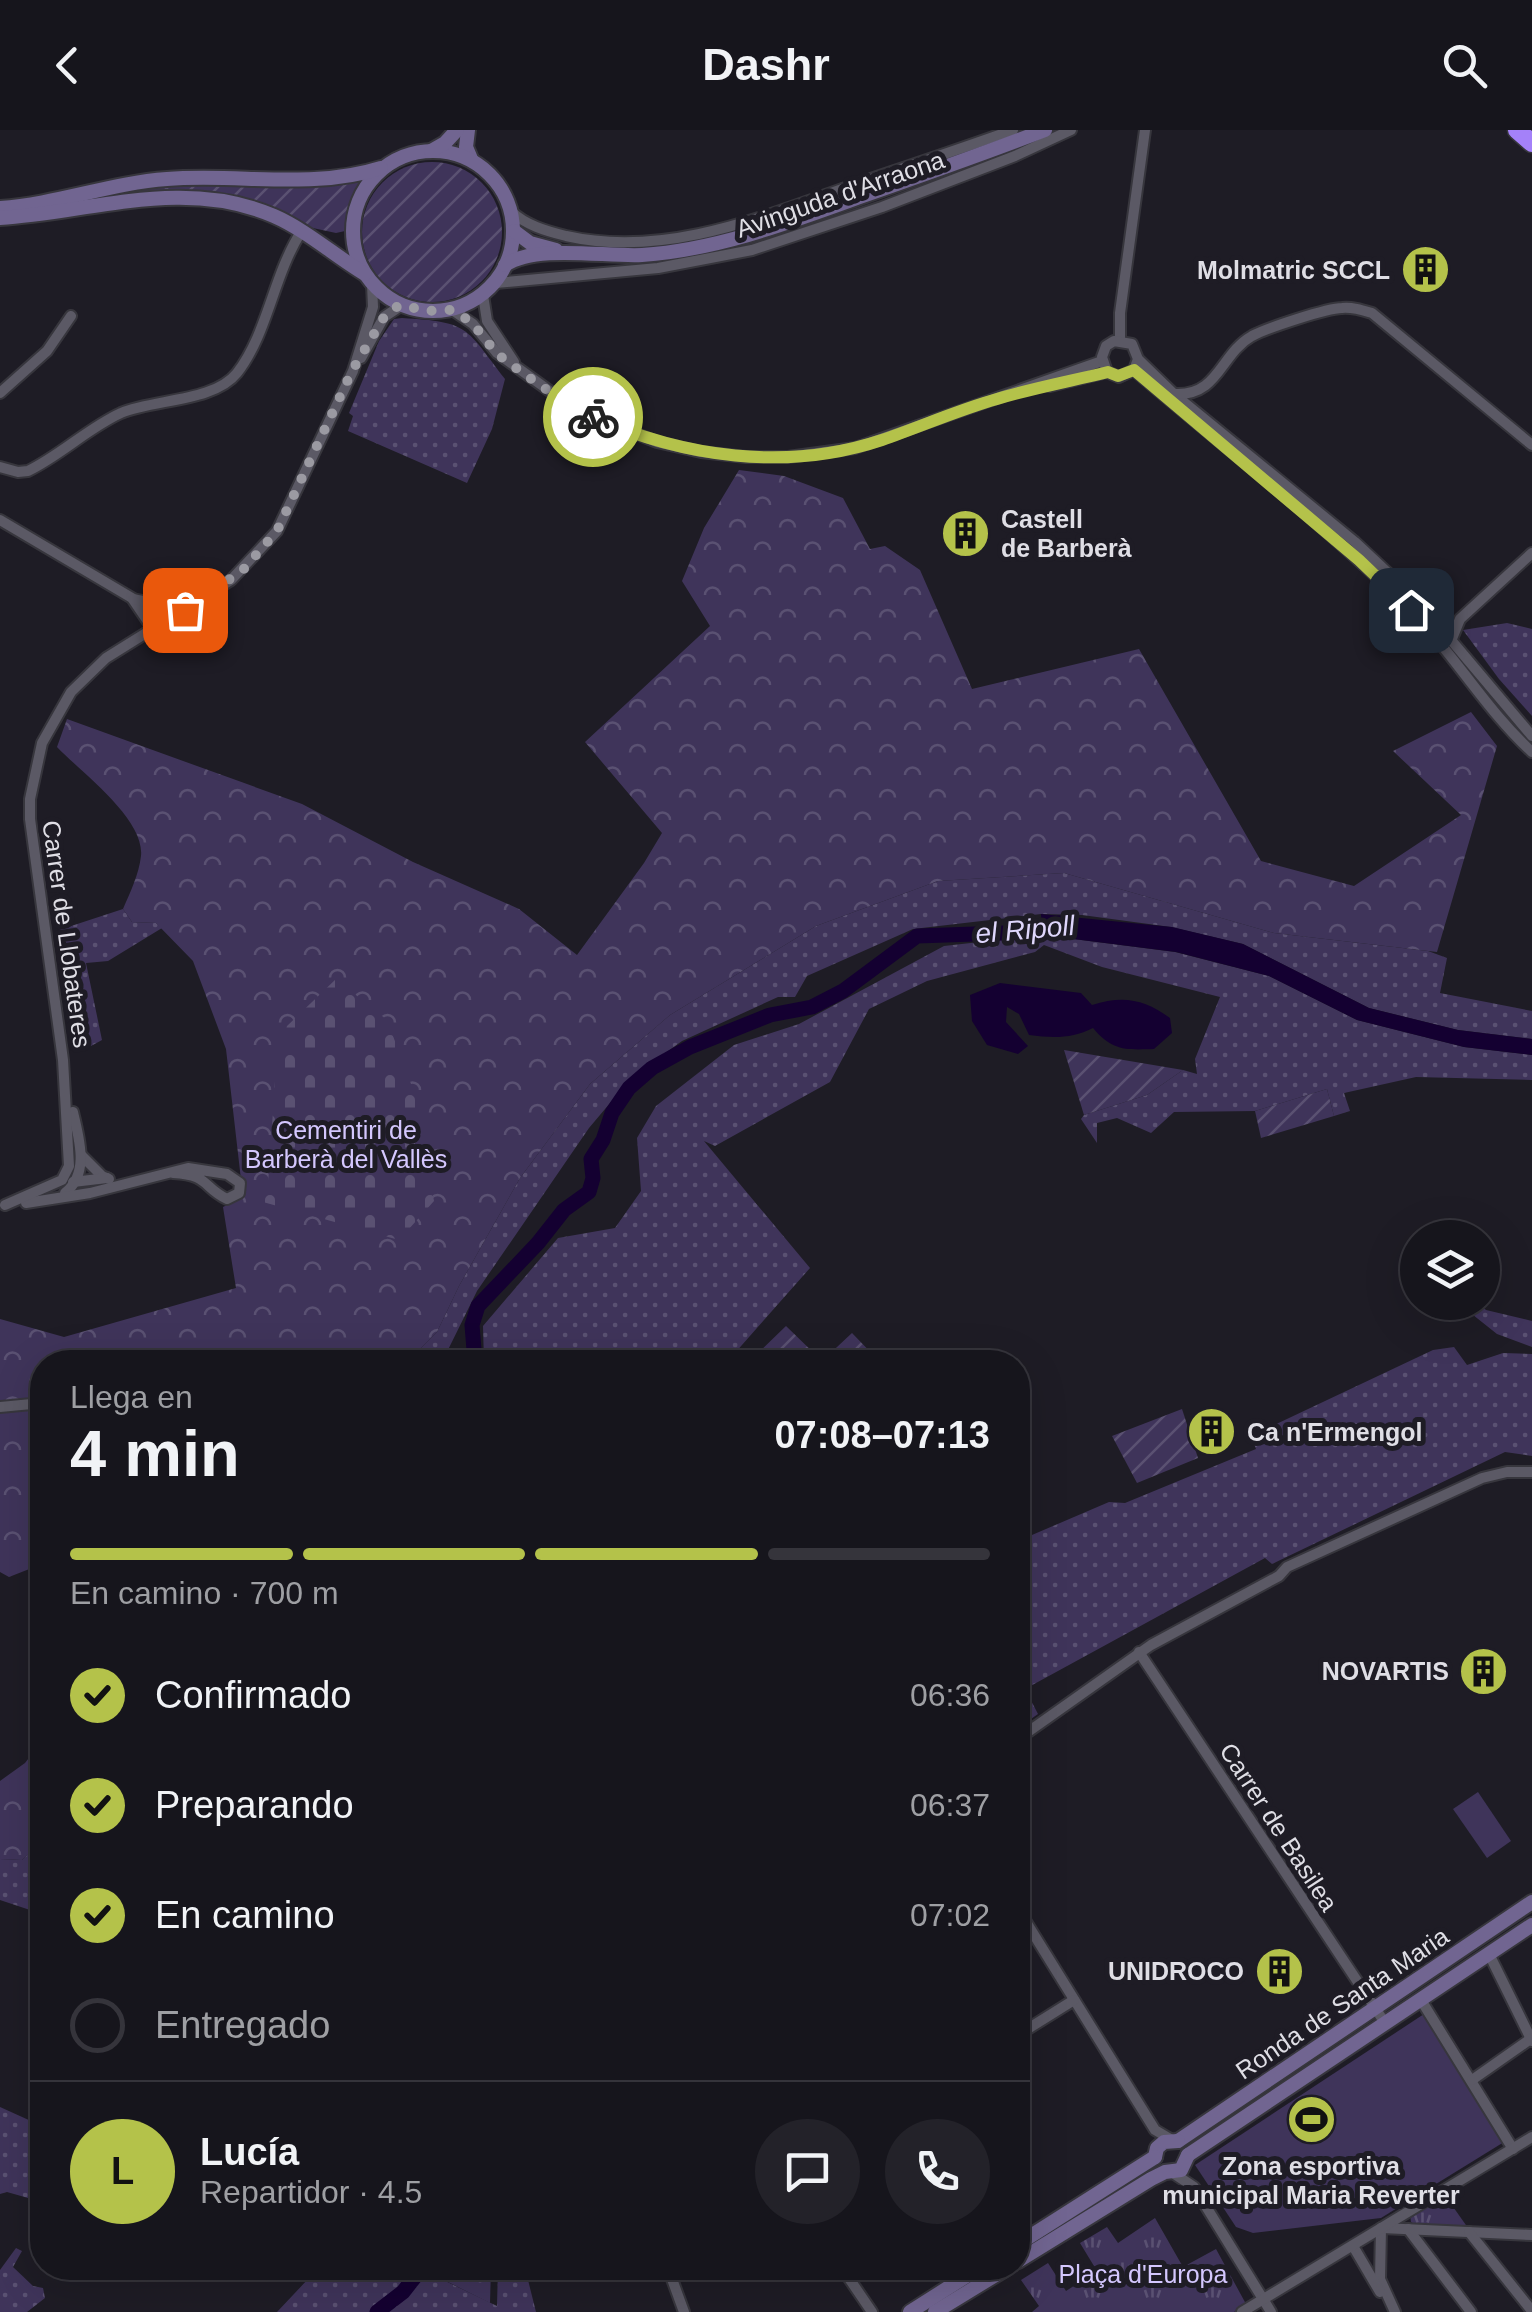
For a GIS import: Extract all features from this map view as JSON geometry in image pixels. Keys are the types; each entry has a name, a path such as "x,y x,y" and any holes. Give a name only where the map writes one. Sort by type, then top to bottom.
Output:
{"highway":[{"path":"1518,130 1532,144"}],"street":[{"path":"432,151 457,130"},
{"path":"468,130 466,147 471,160"},
{"name":"Avinguda d'Arraona","path":"511,211 537,227 578,238 612,243 674,239 771,214 1013,130"},
{"name":"Avinguda d'Arraona","path":"572,254 664,253 732,239 1045,130"},
{"name":"Avinguda d'Arraona","path":"496,282 658,268 752,250 1015,156 1071,130"},
{"path":"1120,340 1141,133"},
{"path":"0,208 28,211 192,196 234,203 275,216 402,305 426,311 450,310 483,295 506,265 514,231 511,211 494,178 460,154 432,151 407,155 382,168 344,177 156,180 28,211 0,218"},
{"path":"369,279 355,251 354,213 366,186 382,168"},
{"path":"514,231 530,244 572,254"},
{"path":"0,468 28,471 122,413 212,390 231,380 247,359 280,273 301,232"},
{"path":"506,265 527,257 572,254"},
{"name":"Carrer de Llobateres","path":"352,371 373,307 369,279"},
{"path":"483,295 482,310 487,321 524,374"},
{"name":"Carrer de Llobateres","path":"75,1178 30,819 32,786 42,744 70,692 92,668 243,570 277,531 352,371 384,317 402,305"},
{"path":"1174,394 1194,395 1251,337 1338,308 1356,308 1372,313 1532,445"},
{"path":"450,310 473,324 497,354 576,410 633,435 701,452 746,457 847,450 1105,366"},
{"path":"0,393 46,351 72,316"},
{"path":"1105,366 1106,346 1120,340 1132,344 1136,365 1411,610 1532,752"},
{"path":"1105,366 1118,376 1136,365"},
{"path":"1136,365 1355,542 1419,602 1532,736"},
{"path":"0,520 132,598 185,610"},
{"path":"1451,641 1460,618 1532,553"},
{"path":"132,598 153,629"},
{"name":"Carrer de Llobateres","path":"66,1092 81,1154 75,1178"},
{"path":"81,1154 107,1178"},
{"path":"75,1178 103,1190 120,1183 173,1172 200,1168 234,1178 240,1183 240,1193 234,1198 222,1197 207,1181 173,1172"},
{"path":"3,1206 62,1195 75,1178"},
{"path":"3,1206 62,1180 107,1178 120,1183"},
{"path":"0,1407 30,1404"},
{"path":"1030,1730 1139,1652 1305,1558 1493,1474 1532,1472"},
{"name":"Carrer de Basilea","path":"1139,1652 1386,2023"},
{"name":"Ronda de Santa Maria","path":"1175,2141 1532,1902"},
{"name":"Ronda de Santa Maria","path":"1188,2158 1532,1925"},
{"path":"1030,1928 1155,2130 1175,2141 1188,2158 1194,2187 1271,2312"},
{"path":"1472,2080 1532,2039 1489,1954"},
{"path":"1030,2028 1074,2000"},
{"path":"1420,2000 1513,2148"},
{"path":"1155,2130 1156,2153 1169,2172 1194,2187"},
{"path":"1242,2312 1532,2137"},
{"path":"1030,2236 1156,2153 1164,2142 1175,2141"},
{"path":"1030,2254 1169,2172 1181,2170 1188,2158"},
{"path":"1399,2217 1471,2312"},
{"path":"1382,2228 1532,2235"},
{"path":"1382,2228 1380,2279 1394,2312"},
{"path":"1470,2232 1532,2311"},
{"path":"1352,2246 1394,2312"},
{"path":"672,2280 684,2312"},
{"path":"850,2280 872,2312"},
{"path":"910,2312 960,2280"},
{"path":"935,2312 987,2280"}],"green space":[{"path":"432,162 459,167 482,182 497,205 502,232 497,259 482,282 459,297 432,302 405,297 382,282 367,259 362,232 367,205 382,182 405,167"},
{"path":"365,179 351,204 345,231 336,233 299,225 272,211 121,194 161,184"},
{"path":"394,319 441,322 464,330 505,379 492,429 467,483 348,431 353,416 349,413 379,341"},
{"path":"739,470 784,476 843,498 870,549 885,546 920,570 972,689 1139,649 1261,861 1354,886 1461,815 1393,751 1471,712 1497,746 1437,952 1274,933 1064,873 938,881 816,926 670,1015 590,1084 520,1178 437,1332 419,1350 30,1350 30,1569 9,1577 0,1572 0,1319 64,1337 236,1288 223,1207 243,1197 226,1049 193,961 156,923 132,922 123,909 138,870 140,842 123,812 57,747 67,719 302,804 413,862 519,909 577,955 662,833 585,742 710,626 682,581 704,528"},
{"path":"1507,623 1532,629 1532,716 1463,630"},
{"path":"1064,873 1274,933 1428,951 1447,958 1440,993 1532,1011 1532,1039 1458,1030 1369,1008 1243,944 1171,927 1082,915 1041,914 913,929 807,976 795,997 778,997 682,1041 632,1077 589,1128 477,1291 448,1350 419,1350 437,1332 520,1178 590,1084 670,1015 816,926 938,881"},
{"path":"123,909 132,922 156,923 162,928 108,961 86,963 102,1040 91,1046 75,1047 59,930"},
{"path":"1042,935 1175,952 1269,976 1357,1020 1464,1047 1532,1055 1532,1080 1416,1077 1344,1093 1350,1111 1334,1116 1327,1089 1255,1111 1174,1112 1151,1133 1117,1118 1097,1123 1097,1143 1081,1119 1084,1115 1147,1095 1183,1070 1197,1074 1195,1059 1220,997 1102,967 1044,945 1035,952 927,981 869,1009 830,1082 715,1146 704,1141 810,1268 738,1350 484,1350 483,1326 558,1238 615,1228 641,1191 637,1138 656,1106 734,1045 799,1024 944,946"},
{"name":"Cementiri de Barberà del Vallès","path":"336,979 387,1020 414,1092 434,1201 399,1240 263,1202 268,1184 276,1067 287,1026"},
{"path":"1064,1050 1183,1070 1147,1095 1084,1115"},
{"path":"1327,1089 1334,1116 1261,1138 1255,1111"},
{"path":"1500,1313 1532,1321 1532,1347 1497,1334 1479,1320 1500,1320"},
{"path":"786,1326 811,1350 761,1350"},
{"path":"852,1333 868,1350 834,1350"},
{"path":"1454,1347 1467,1365 1503,1353 1532,1354 1532,1456 1505,1452 1272,1564 1265,1558 1030,1686 1030,1536 1109,1502 1125,1503 1256,1449 1251,1436 1433,1350"},
{"path":"1182,1409 1198,1458 1137,1483 1112,1436"},
{"path":"1030,1699 1038,1714 1030,1720"},
{"path":"30,1757 30,1853 22,1860 0,1859 0,1781"},
{"path":"1478,1792 1511,1841 1487,1858 1453,1809"},
{"path":"30,1853 30,1910 0,1900 0,1859 22,1860"},
{"path":"1424,2014 1504,2142 1381,2218 1253,2233 1236,2227 1195,2165"},
{"path":"0,2107 30,2121 30,2195 0,2194"},
{"path":"1444,2194 1468,2228 1411,2222 1410,2214"},
{"name":"Plaça d'Europa","path":"1155,2218 1183,2267 1216,2249 1246,2304 1234,2312 1032,2312 1039,2306 1021,2280 1030,2280 1030,2274 1048,2263 1066,2291 1097,2271 1080,2243 1107,2227 1118,2243"},
{"path":"16,2248 22,2251 13,2267 33,2286 43,2288 45,2298 27,2312 0,2312 0,2270"},
{"path":"307,2280 443,2280 497,2306 498,2280 528,2280 536,2312 277,2312"},
{"path":"444,2280 491,2280 490,2303"}],"shaded area":[{"path":"1041,914 1172,927 1243,944 1369,1008 1458,1030 1532,1039 1532,1055 1464,1047 1357,1020 1269,976 1176,952 1042,935"},
{"path":"1000,983 1081,993 1092,1005 1114,1000 1142,1003 1170,1018 1172,1033 1154,1049 1113,1045 1093,1028 1062,1037 1029,1035 1019,1014 1007,1007 1006,1022 1028,1046 1018,1054 987,1045 972,1021 970,995"}],"waterway":[{"name":"el Ripoll","path":"474,1350 472,1325 478,1306 564,1210 589,1192 593,1178 591,1159 603,1140 612,1113 629,1088 652,1068 690,1047 770,1015 812,1007 843,991 917,936 1032,932 1059,923"},
{"name":"el Ripoll","path":"377,2312 412,2280"}],"way so far":[{"path":"185,610 243,570 277,531 352,371 384,317 394,308 402,305 458,313 473,324 497,354 576,410 593,417"}],"place":[{"name":"Molmatric SCCL","path":"1425,270"},
{"name":"Castell de Barberà","path":"966,533"},
{"name":"Ca n'Ermengol","path":"1212,1432"},
{"name":"NOVARTIS","path":"1484,1671"},
{"name":"UNIDROCO","path":"1279,1971"},
{"name":"Zona esportiva municipal Maria Reverter","path":"1311,2120"}],"route":[{"path":"593,417 633,435 701,452 788,457 854,448 995,399 1108,372 1125,376 1134,370 1359,560 1411,610"}]}
